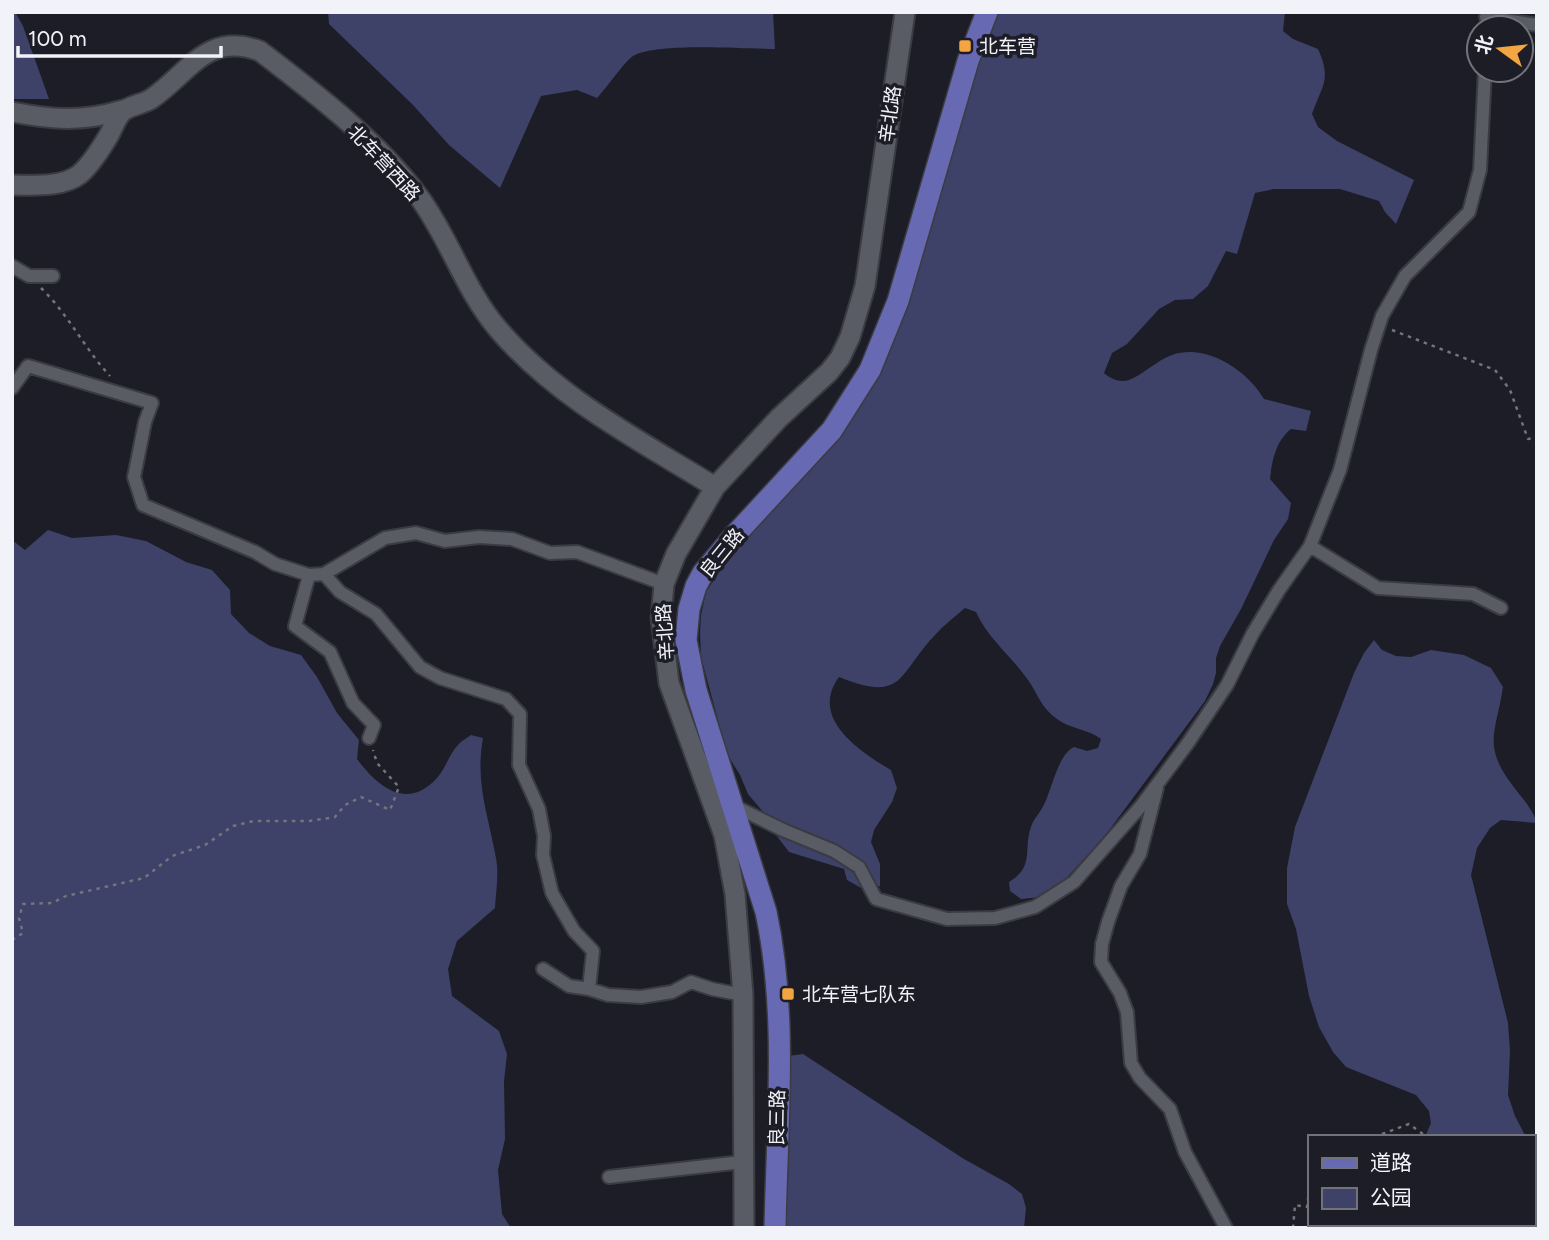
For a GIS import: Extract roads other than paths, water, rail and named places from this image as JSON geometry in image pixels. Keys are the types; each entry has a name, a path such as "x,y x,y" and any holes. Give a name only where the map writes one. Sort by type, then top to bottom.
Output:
{"main road":[{"name":"良三路","path":"775,1228 779,1055 772,945 766,912 696,690 688,653 687,622 696,586 703,573 832,430 870,370 898,301 968,61 987,12"}],"street":[{"name":"辛北路","path":"744,1228 743,995 735,894 724,835 669,683 661,618 664,584 676,554 715,487 779,418 829,372 840,358 850,337 865,286 905,12"},
{"name":"北车营西路","path":"12,112 66,120 91,119 148,101 174,81 196,58 212,50 231,44 260,51 358,132 419,197 444,237 475,300 520,352 580,403 715,487"},
{"path":"732,805 834,851 859,867 876,899 947,919 995,918 1035,907 1074,882 1141,806 1227,685 1279,590 1310,546 1340,470 1379,325 1405,276 1469,212 1480,170 1484,84"},
{"path":"12,185 52,184 79,174 108,138 123,110"},
{"path":"12,266 29,276 53,276"},
{"path":"12,388 28,366 152,403 145,422 134,477 144,506 255,552 275,564 309,575 324,574 385,538 416,533 445,541 479,537 512,539 550,553 577,552 664,584"},
{"path":"1310,546 1378,588 1473,594 1502,608"},
{"path":"324,574 340,592 376,614 420,667 440,678 506,699 520,714 519,765 539,809 544,836 543,855 552,893 574,930 593,951 589,989"},
{"path":"309,575 295,625 330,652 353,703 374,725 369,738"},
{"path":"1159,781 1140,854 1121,886 1108,922 1102,944 1101,962 1120,993 1127,1012 1131,1063 1140,1078 1170,1108 1185,1152 1226,1228"},
{"path":"543,969 569,986 608,995 641,997 672,992 691,982 743,995"},
{"path":"609,1177 742,1162"}],"place":[{"name":"北车营","path":"965,46"},
{"name":"北车营七队东","path":"788,994"}]}
